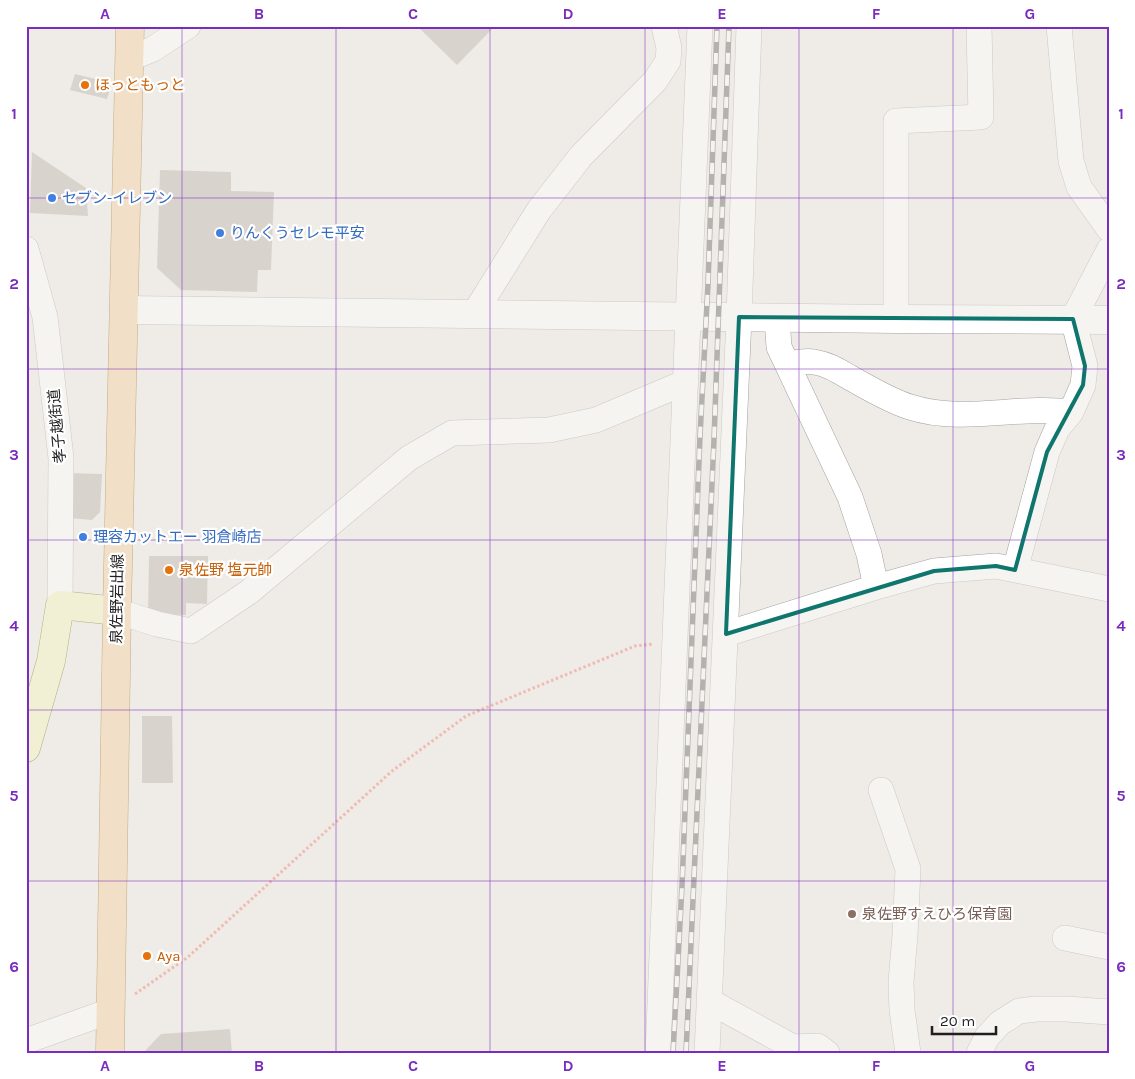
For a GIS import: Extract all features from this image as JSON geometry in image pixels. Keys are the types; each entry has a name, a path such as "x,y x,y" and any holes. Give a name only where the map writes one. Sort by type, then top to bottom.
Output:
{"main road":[{"name":"泉佐野岩出線","path":"110,1053 117,611 130,26"},
{"path":"26,748 51,661 60,605 117,611"}],"street":[{"path":"129,59 152,49 188,26"},
{"path":"474,314 539,210 581,156 655,81 668,61 669,48 664,26"},
{"path":"658,1053 700,26"},
{"path":"707,1053 740,317 749,26"},
{"path":"896,320 896,121 981,117 979,26"},
{"path":"1059,26 1071,161 1079,187 1109,229"},
{"name":"孝子越街道","path":"26,249 45,317 61,458 60,605"},
{"path":"1015,570 1047,452 1058,429 1071,412 1083,385 1085,366 1073,319 1109,250"},
{"path":"124,310 896,320 1109,320"},
{"path":"777,318 779,346 850,497 869,554 876,587"},
{"path":"787,364 812,361 828,365 890,400 938,414 1017,411 1071,412"},
{"path":"117,611 157,624 191,631 249,592 409,458 452,433 549,430 596,420 686,382"},
{"path":"726,634 876,587 934,571 996,566 1109,589"},
{"path":"881,790 908,869 901,982 902,1010 908,1053"},
{"path":"1065,938 1109,947"},
{"path":"710,1001 793,1047 818,1046 827,1053"},
{"path":"978,1053 987,1037 1000,1023 1019,1011 1067,1009 1109,1012"},
{"path":"26,1041 110,1011"}],"path":[{"path":"110,1011 188,957 392,771 466,716 635,646 675,641"}],"highlighted area":[{"path":"739,317 1073,319 1085,366 1083,385 1047,452 1015,570 996,566 934,571 726,634"}],"building":[{"path":"417,26 495,26 457,65"},
{"path":"75,74 112,83 107,99 70,90"},
{"path":"32,152 86,188 88,216 30,213"},
{"path":"160,170 231,172 231,191 274,192 271,270 258,270 257,292 181,290 157,268"},
{"path":"68,473 102,474 100,512 92,520 69,518"},
{"path":"149,556 208,556 207,604 186,603 186,615 148,614"},
{"path":"142,716 172,716 173,783 142,783"},
{"path":"230,1029 232,1053 143,1053 161,1034"}],"railway":[{"path":"673,1053 708,284 717,26"},
{"path":"686,1053 714,440 729,26"}],"place":[{"name":"ほっともっと","path":"85,85"},
{"name":"セブン-イレブン","path":"52,198"},
{"name":"りんくうセレモ平安","path":"220,233"},
{"name":"理容カットエー 羽倉崎店","path":"83,537"},
{"name":"泉佐野 塩元帥","path":"169,570"},
{"name":"泉佐野すえひろ保育園","path":"852,914"},
{"name":"Aya","path":"147,956"}]}
